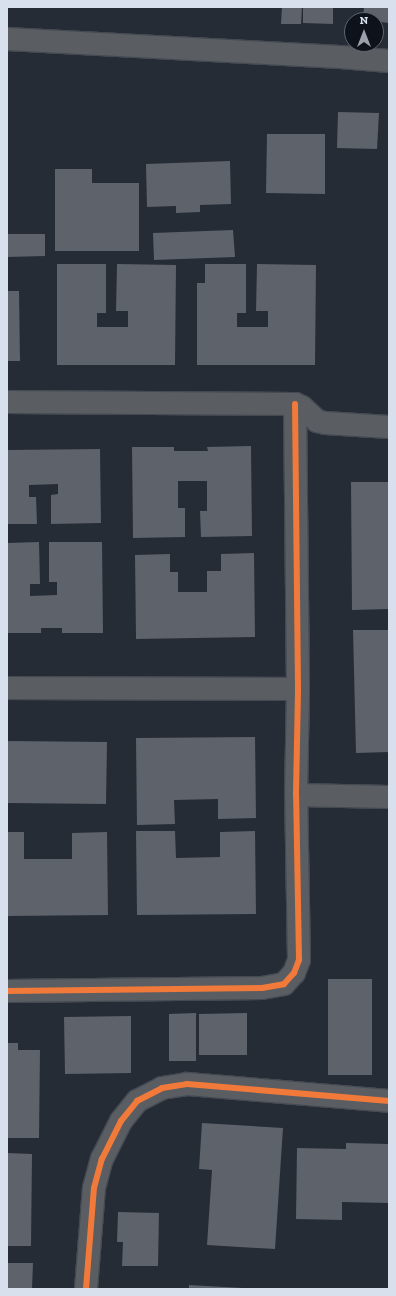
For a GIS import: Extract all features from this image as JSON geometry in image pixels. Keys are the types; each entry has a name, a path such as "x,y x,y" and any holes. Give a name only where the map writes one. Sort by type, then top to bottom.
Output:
{"street":[{"path":"7,39 389,61"},
{"path":"7,402 295,404 302,407 318,421 325,423 389,427"},
{"path":"7,991 262,988 284,984 294,973 299,960 296,795 298,689 295,404"},
{"path":"7,688 298,689"},
{"path":"296,795 389,798"},
{"path":"86,1289 94,1188 102,1158 121,1122 138,1101 162,1088 187,1084 389,1100"}],"building":[{"path":"282,7 302,7 301,24 281,24"},
{"path":"303,7 333,7 333,24 303,23"},
{"path":"364,7 389,7 389,23 384,22 384,12 364,12"},
{"path":"338,112 379,113 377,149 337,148"},
{"path":"267,134 325,134 325,194 266,193"},
{"path":"230,161 231,204 200,205 200,212 176,213 176,206 147,207 146,164"},
{"path":"55,169 92,169 92,183 139,183 139,251 55,251"},
{"path":"233,230 235,257 154,260 153,233"},
{"path":"7,234 45,234 45,256 7,257"},
{"path":"57,264 106,264 106,313 97,313 97,327 128,327 128,311 116,311 117,264 176,265 175,365 57,365"},
{"path":"205,264 246,264 246,313 237,313 237,327 268,327 268,311 256,311 257,264 316,265 315,365 197,365 197,283 205,283"},
{"path":"7,291 19,291 20,361 7,361"},
{"path":"251,446 252,536 201,537 200,511 207,511 207,481 178,481 178,508 185,508 185,537 133,538 132,447 174,447 174,451 208,451 207,447"},
{"path":"100,449 101,523 51,524 51,495 58,494 58,484 29,485 29,497 36,497 37,524 7,524 7,450"},
{"path":"351,482 389,482 389,609 352,610"},
{"path":"39,542 40,584 30,584 30,596 57,595 57,582 49,582 49,542 102,542 103,633 62,633 62,628 41,628 41,633 7,633 7,543"},
{"path":"254,553 255,637 136,639 135,555 170,554 170,572 178,572 178,592 207,592 207,571 221,571 221,554"},
{"path":"353,630 389,630 389,752 356,753"},
{"path":"255,737 256,818 218,819 218,799 174,800 175,824 137,825 136,738"},
{"path":"7,741 107,742 106,804 7,803"},
{"path":"136,831 175,831 176,858 220,857 220,832 255,831 256,914 137,915"},
{"path":"7,832 24,832 24,859 72,859 72,833 107,832 108,915 7,916"},
{"path":"328,979 372,979 372,1075 328,1075"},
{"path":"196,1013 196,1061 169,1061 169,1014"},
{"path":"247,1013 247,1055 199,1055 199,1014"},
{"path":"131,1016 131,1073 65,1074 64,1017"},
{"path":"7,1043 18,1043 18,1050 40,1050 39,1138 7,1138"},
{"path":"202,1123 283,1128 275,1249 207,1245 212,1170 199,1169"},
{"path":"346,1143 389,1144 389,1203 342,1202 342,1220 296,1219 297,1148 346,1149"},
{"path":"7,1153 32,1154 31,1246 7,1246"},
{"path":"118,1212 159,1213 158,1266 122,1266 123,1242 117,1242"},
{"path":"7,1263 33,1263 32,1289 7,1289"},
{"path":"189,1285 243,1288 243,1289 189,1289"}],"cycle path":[{"path":"7,991 262,988 284,984 294,973 299,960 296,795 298,689 295,404"},
{"path":"86,1289 94,1188 102,1159 121,1121 137,1101 162,1088 187,1084 389,1101"}]}
